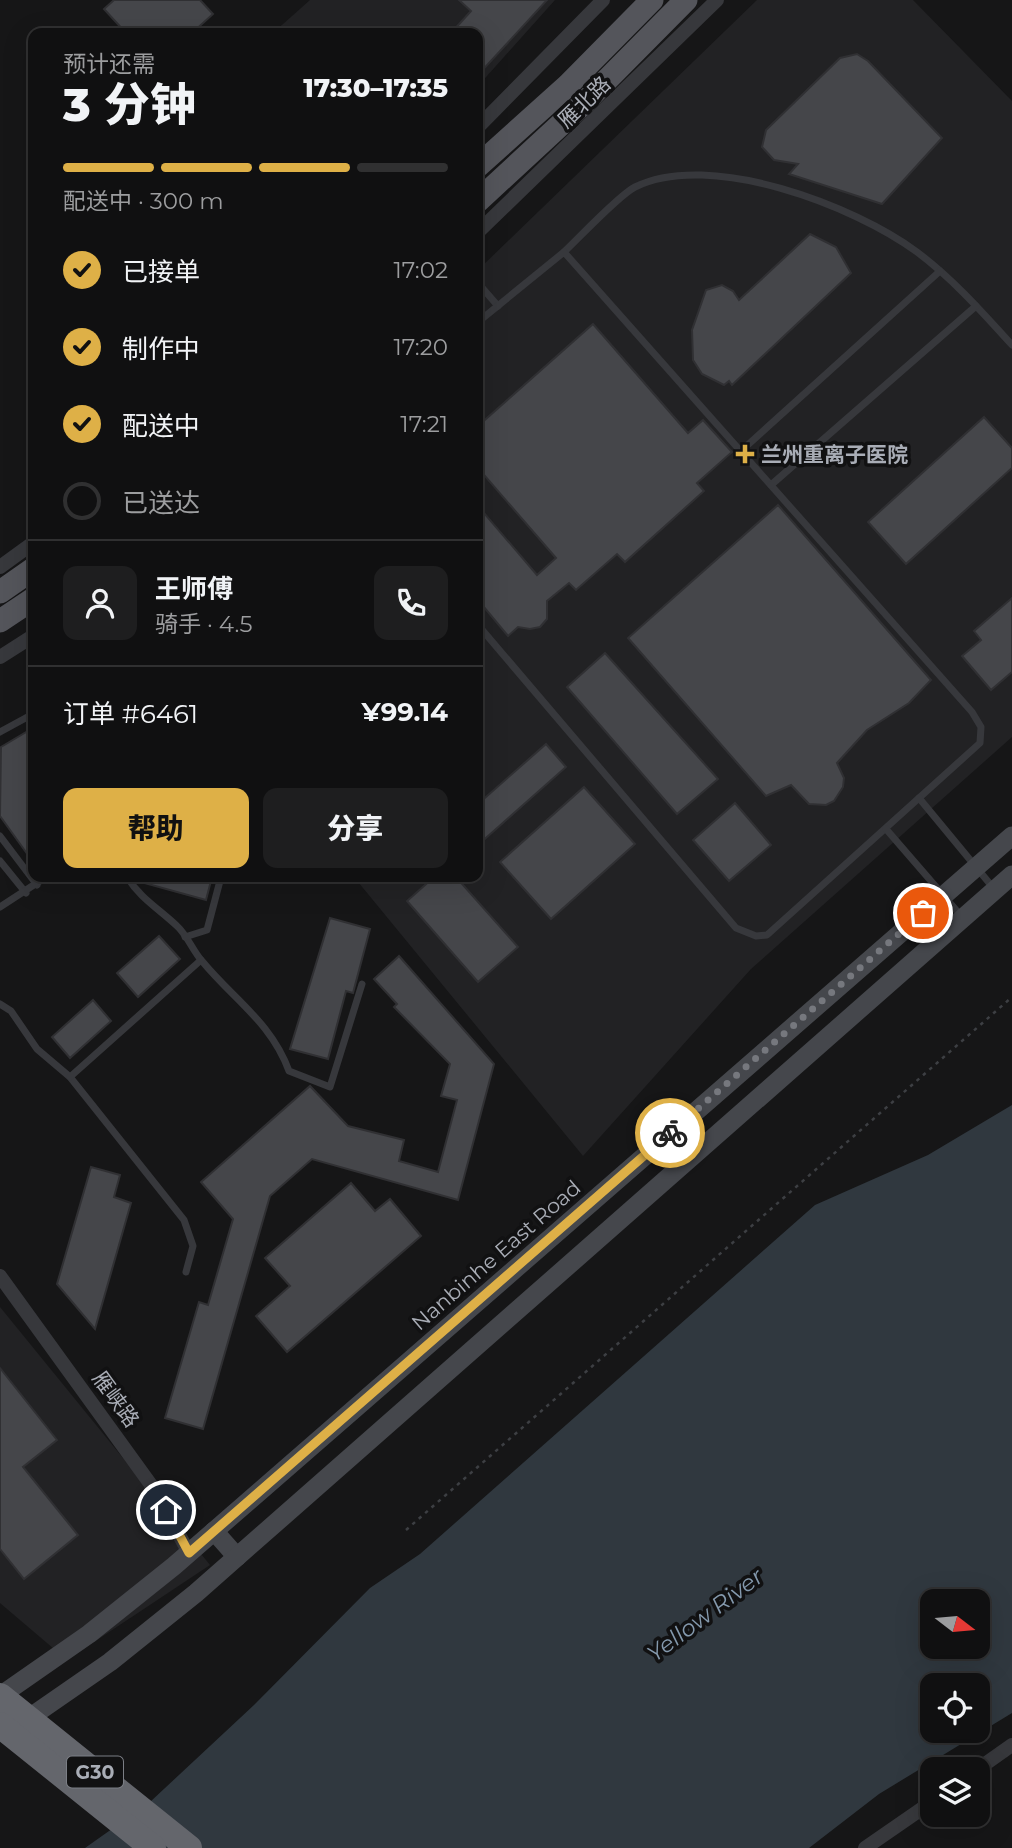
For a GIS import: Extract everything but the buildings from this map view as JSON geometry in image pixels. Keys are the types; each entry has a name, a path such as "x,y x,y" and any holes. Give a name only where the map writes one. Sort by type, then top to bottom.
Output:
{"highway":[{"name":"G30","path":"0,1696 189,1848"},
{"name":"G30","path":"0,1725 153,1848"}],"main road":[{"name":"雁北路","path":"483,162 568,85 652,0"},
{"name":"雁北路","path":"483,196 584,103 686,0"},
{"path":"0,592 28,572"},
{"path":"0,621 28,602"},
{"name":"Nanbinhe East Road","path":"0,1696 89,1633 189,1553 1012,836"},
{"path":"0,1737 110,1662 237,1557 1012,875"},
{"path":"214,1531 237,1557"}],"street":[{"path":"483,122 603,0"},
{"path":"483,227 717,0"},
{"path":"0,567 28,547"},
{"path":"0,657 28,639"},
{"name":"雁峡路","path":"0,1276 154,1489 189,1553"},
{"path":"990,1761 1012,1745"},
{"path":"865,1848 920,1810"}],"lane":[{"path":"483,318 564,252 634,187 662,179 717,174 783,189 859,218 915,251 940,271 1012,345"},
{"path":"483,631 736,928 746,934 767,935 981,743 981,727 977,719 564,252"},
{"path":"741,451 940,271"},
{"path":"483,288 498,306"},
{"path":"771,485 976,306"},
{"path":"0,732 28,716"},
{"path":"919,798 995,891"},
{"path":"886,829 964,919"},
{"path":"0,836 28,873"},
{"path":"0,861 26,892"},
{"path":"0,907 40,882"},
{"path":"131,882 152,908 179,927 201,960 265,1024 280,1046 289,1071 330,1087 362,984"},
{"path":"186,937 207,930 220,882"},
{"path":"70,1077 201,960"},
{"path":"0,1004 11,1011 37,1049 70,1077 184,1220 193,1246 186,1272"}],"path":[{"path":"406,1530 1012,997"}],"shaded area":[{"path":"310,0 555,0 483,80 483,28 279,28"},
{"name":"兰州重离子医院","path":"757,0 913,0 1012,101 1012,737 751,969 583,1156 358,882 483,882 483,265"},
{"path":"0,1307 210,1565 67,1660 0,1603"}],"water":[{"name":"Yellow River","path":"1012,1105 1012,1713 990,1726 990,1673 920,1673 920,1743 963,1743 940,1757 920,1757 920,1769 879,1794 809,1848 85,1848 150,1802 254,1705 370,1588 420,1554 815,1205 928,1155"}],"way so far":[{"path":"670,1133 923,913"}],"place":[{"name":"兰州重离子医院","path":"745,454"}],"route":[{"path":"166,1510 189,1553 670,1133"}]}
